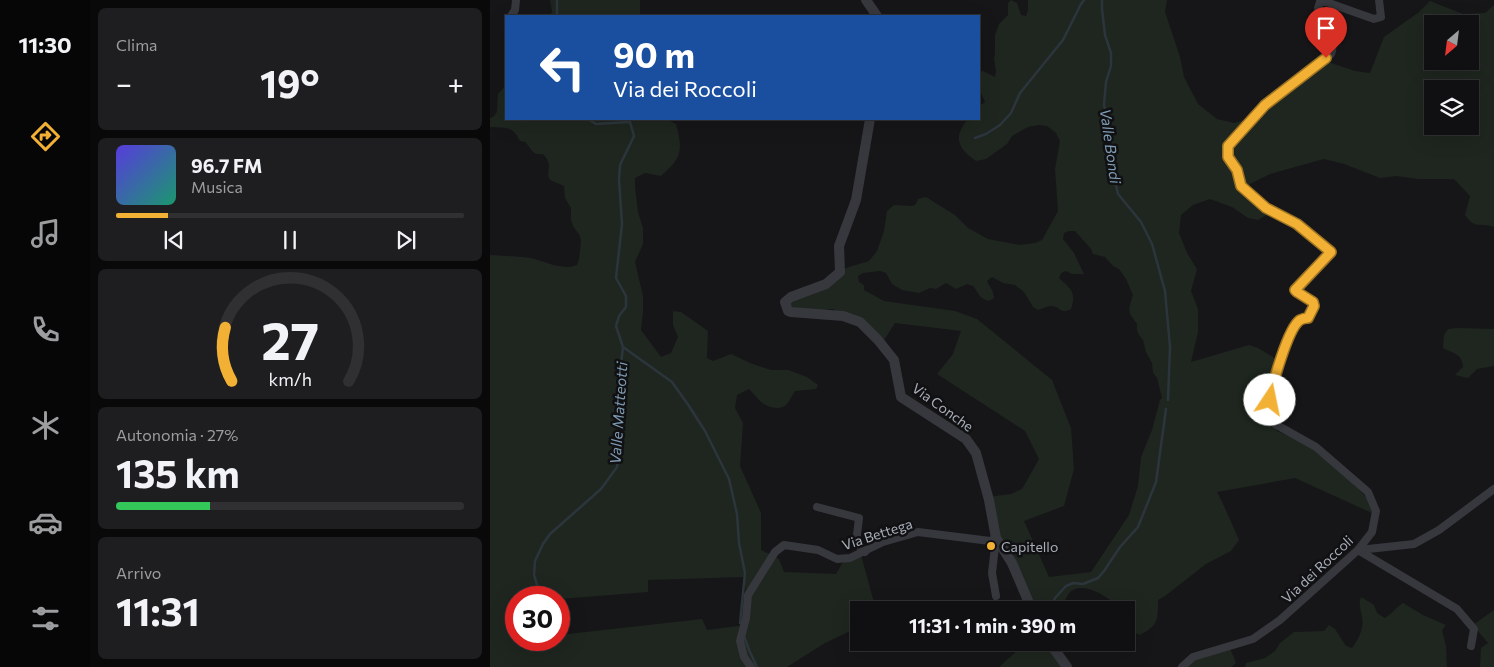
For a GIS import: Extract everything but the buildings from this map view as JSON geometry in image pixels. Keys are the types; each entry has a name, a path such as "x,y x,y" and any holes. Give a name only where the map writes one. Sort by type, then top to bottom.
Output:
{"street":[{"path":"512,15 515,10 516,0"},
{"path":"866,0 876,15"},
{"name":"Via dei Roccoli","path":"1182,667 1194,657 1253,639 1280,620 1358,550 1372,532 1376,511 1368,492 1316,447 1275,424 1270,400 1271,388 1277,368 1290,336 1299,320 1308,318 1314,306 1313,302 1295,290 1331,252 1297,224 1266,208 1241,186 1237,170 1228,157 1228,146 1265,105 1331,54 1334,49 1333,41 1318,8 1320,2 1326,2 1374,18 1380,17 1379,0"},
{"name":"Via Conche","path":"870,120 856,200 839,246 840,272 826,284 791,297 785,302 788,311 791,312 843,316 860,322 894,360 901,397 966,439 976,452 989,500 996,538 1012,563 1028,601"},
{"path":"1358,550 1414,544 1439,530 1494,489"},
{"path":"817,507 859,518 856,543 865,552"},
{"name":"Via Bettega","path":"751,667 744,657 740,641 746,618 748,595 775,552 784,545 818,550 837,559 850,558 883,542 918,532 990,541 996,538"},
{"path":"996,538 992,573 996,596"},
{"path":"1358,550 1457,609 1474,629 1471,646"},
{"path":"1055,651 1067,667"}],"shaded area":[{"path":"550,0 640,0 640,15 551,15"},
{"path":"1011,0 1017,3 1021,15 1026,16 1028,0 1167,0 1165,12 1180,57 1184,77 1198,104 1217,119 1234,123 1252,118 1322,60 1355,71 1370,73 1384,37 1419,12 1430,1 1463,14 1485,13 1494,5 1494,227 1475,224 1469,220 1465,215 1470,196 1454,179 1418,179 1397,176 1380,178 1344,164 1324,159 1270,174 1248,185 1272,212 1258,220 1248,218 1232,207 1210,199 1193,205 1181,215 1179,233 1187,253 1197,269 1191,291 1198,309 1198,332 1191,362 1249,345 1258,348 1281,362 1274,373 1277,431 1319,448 1368,499 1374,514 1295,478 1217,492 1239,540 1231,551 1206,564 1158,600 1156,622 1150,629 1139,635 1135,633 1135,601 1112,601 1096,592 1082,588 1070,592 1064,601 1025,601 995,540 987,497 1011,494 1022,489 1039,459 1025,431 937,374 953,354 961,331 895,323 881,345 857,322 833,309 794,313 786,295 831,277 839,270 869,261 877,251 884,231 887,211 894,205 913,206 918,199 926,197 955,215 968,228 988,239 1019,245 1042,240 1058,211 1055,169 1060,141 1056,133 1047,126 1028,127 1012,136 1007,144 986,159 976,161 961,147 959,142 960,131 967,120 980,120 980,105 985,102 980,91 980,72 983,71 995,77 995,35 999,24 1008,15 1008,3","holes":["1075,231 1091,249 1093,254 1105,257 1113,266 1119,269 1126,279 1133,295 1129,308 1130,314 1137,324 1137,330 1152,363 1153,373 1157,378 1162,398 1141,457 1138,486 1129,515 1091,572 1049,577 1024,521 1064,506 1074,469 1071,428 1052,380 977,319 955,311 884,301 864,290 864,285 859,282 858,276 863,273 880,271 886,273 892,284 902,290 919,293 930,288 936,289 946,283 956,289 967,284 973,286 981,297 989,301 994,298 987,281 992,277 1003,283 1015,285 1024,292 1033,307 1038,310 1051,306 1067,311 1071,309 1073,294 1059,278 1061,273 1066,271 1072,274 1084,274 1074,253 1063,239 1064,233"]},
{"path":"505,86 505,120 668,120 676,124 680,147 673,164 661,176 645,173 635,178 638,212 643,228 643,244 635,262 643,296 641,330 661,357 671,353 678,337 673,325 673,311 681,312 708,331 707,358 713,361 731,354 771,370 788,370 807,377 818,385 816,389 795,391 787,403 780,408 773,408 763,403 749,389 737,395 735,408 743,423 740,466 761,513 761,550 779,559 784,572 836,574 844,560 861,555 874,601 850,601 850,631 825,643 787,667 490,667 490,255 530,258 560,266 572,267 577,265 581,242 580,236 571,220 571,208 565,198 564,186 549,178 549,166 543,154 534,153 511,130 490,127 490,118 497,112 498,94","holes":["744,577 747,601 745,625 707,630 702,619 570,634 570,651 505,651 505,586 570,586 570,598 648,592 648,580"]},
{"path":"1448,329 1494,329 1494,366 1477,369 1468,378 1455,375 1463,367 1461,359 1457,354 1443,348 1444,335"},
{"path":"1361,597 1374,605 1377,613 1385,618 1403,603 1423,615 1446,625 1442,630 1446,646 1447,667 1245,667 1246,663 1265,658 1275,651 1280,643 1294,632 1324,631 1329,625 1335,629 1346,646 1352,648 1362,629"},
{"path":"1494,610 1494,667 1480,667 1481,648 1488,643 1473,625"},
{"path":"1228,643 1236,663 1231,667 1179,667 1196,652"},
{"path":"1017,651 1054,651 1065,667 999,667"}],"waterway":[{"name":"Valle Matteotti","path":"557,0 557,15"},
{"path":"975,138 986,134 1000,125 1011,113 1020,93 1063,40 1084,0"},
{"name":"Valle Bondi","path":"1102,0 1105,35 1111,53 1111,66 1106,82 1104,105 1112,136 1112,167 1118,194 1141,222 1152,244 1165,291 1170,347 1168,400"},
{"name":"Valle Matteotti","path":"537,586 534,575 535,561 543,544 550,534 601,489 617,467 620,443 620,373 623,347 616,326 619,316 626,307 626,296 616,278 622,224 619,180 620,165 634,136 630,122 596,124 590,120"},
{"name":"Valle Matteotti","path":"623,347 672,382 705,431 729,479 737,514 739,543 745,573 740,623"},
{"name":"Valle Bondi","path":"1054,601 1066,586 1073,583 1083,584 1098,578 1120,547 1138,527 1156,482 1166,409"},
{"name":"Valle Matteotti","path":"744,636 757,667"}],"place":[{"name":"Capitello","path":"991,546"}],"route":[{"path":"1270,400 1271,388 1277,368 1290,336 1299,320 1308,318 1314,306 1313,302 1295,290 1331,252 1297,224 1266,208 1241,186 1237,170 1228,157 1228,146 1265,105 1326,58"}]}
